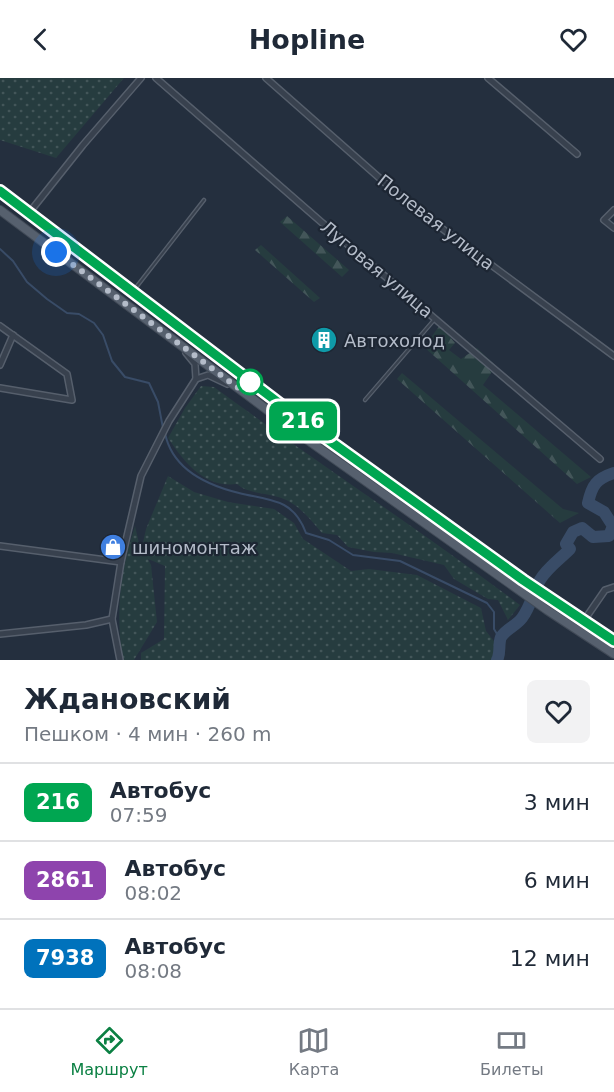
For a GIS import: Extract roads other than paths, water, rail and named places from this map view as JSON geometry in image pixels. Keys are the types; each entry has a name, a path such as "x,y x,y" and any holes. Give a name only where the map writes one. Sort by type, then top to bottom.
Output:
{"main road":[{"path":"0,191 309,426 554,602 614,641"},
{"path":"0,210 302,436 547,610 614,654"}],"street":[{"path":"29,213 141,78"},
{"name":"Луговая улица","path":"156,78 600,459"},
{"name":"Полевая улица","path":"266,78 409,204 614,356"},
{"path":"488,78 577,154"},
{"path":"614,210 604,220 614,228"},
{"path":"0,326 67,375 72,400 0,388"},
{"path":"164,332 193,360 196,379"},
{"path":"0,365 13,335"},
{"path":"120,660 112,619 141,476 169,421 196,379 203,375 213,376 245,393"},
{"path":"0,546 122,562"},
{"path":"583,622 605,590 614,586"},
{"path":"0,634 86,625 112,619"}],"lane":[{"path":"132,292 204,200"},
{"path":"365,400 436,318"}],"waterway":[{"path":"0,249 13,261 27,282 47,299 67,313 79,314 94,323 103,335 112,361 125,377 149,383 158,402 163,428"},
{"path":"165,433 169,446 183,466 203,480 227,490 268,499 288,507 300,521 306,533 329,540 353,555 400,561 487,603 494,612 494,629 500,639"},
{"path":"497,660 501,637 522,618 543,576 570,549 566,544 573,532 582,528 593,537 609,536 613,526 604,512 588,503 596,484 614,473"}],"place":[{"name":"Автохолод","path":"324,340"},
{"name":"шиномонтаж","path":"113,547"}]}
